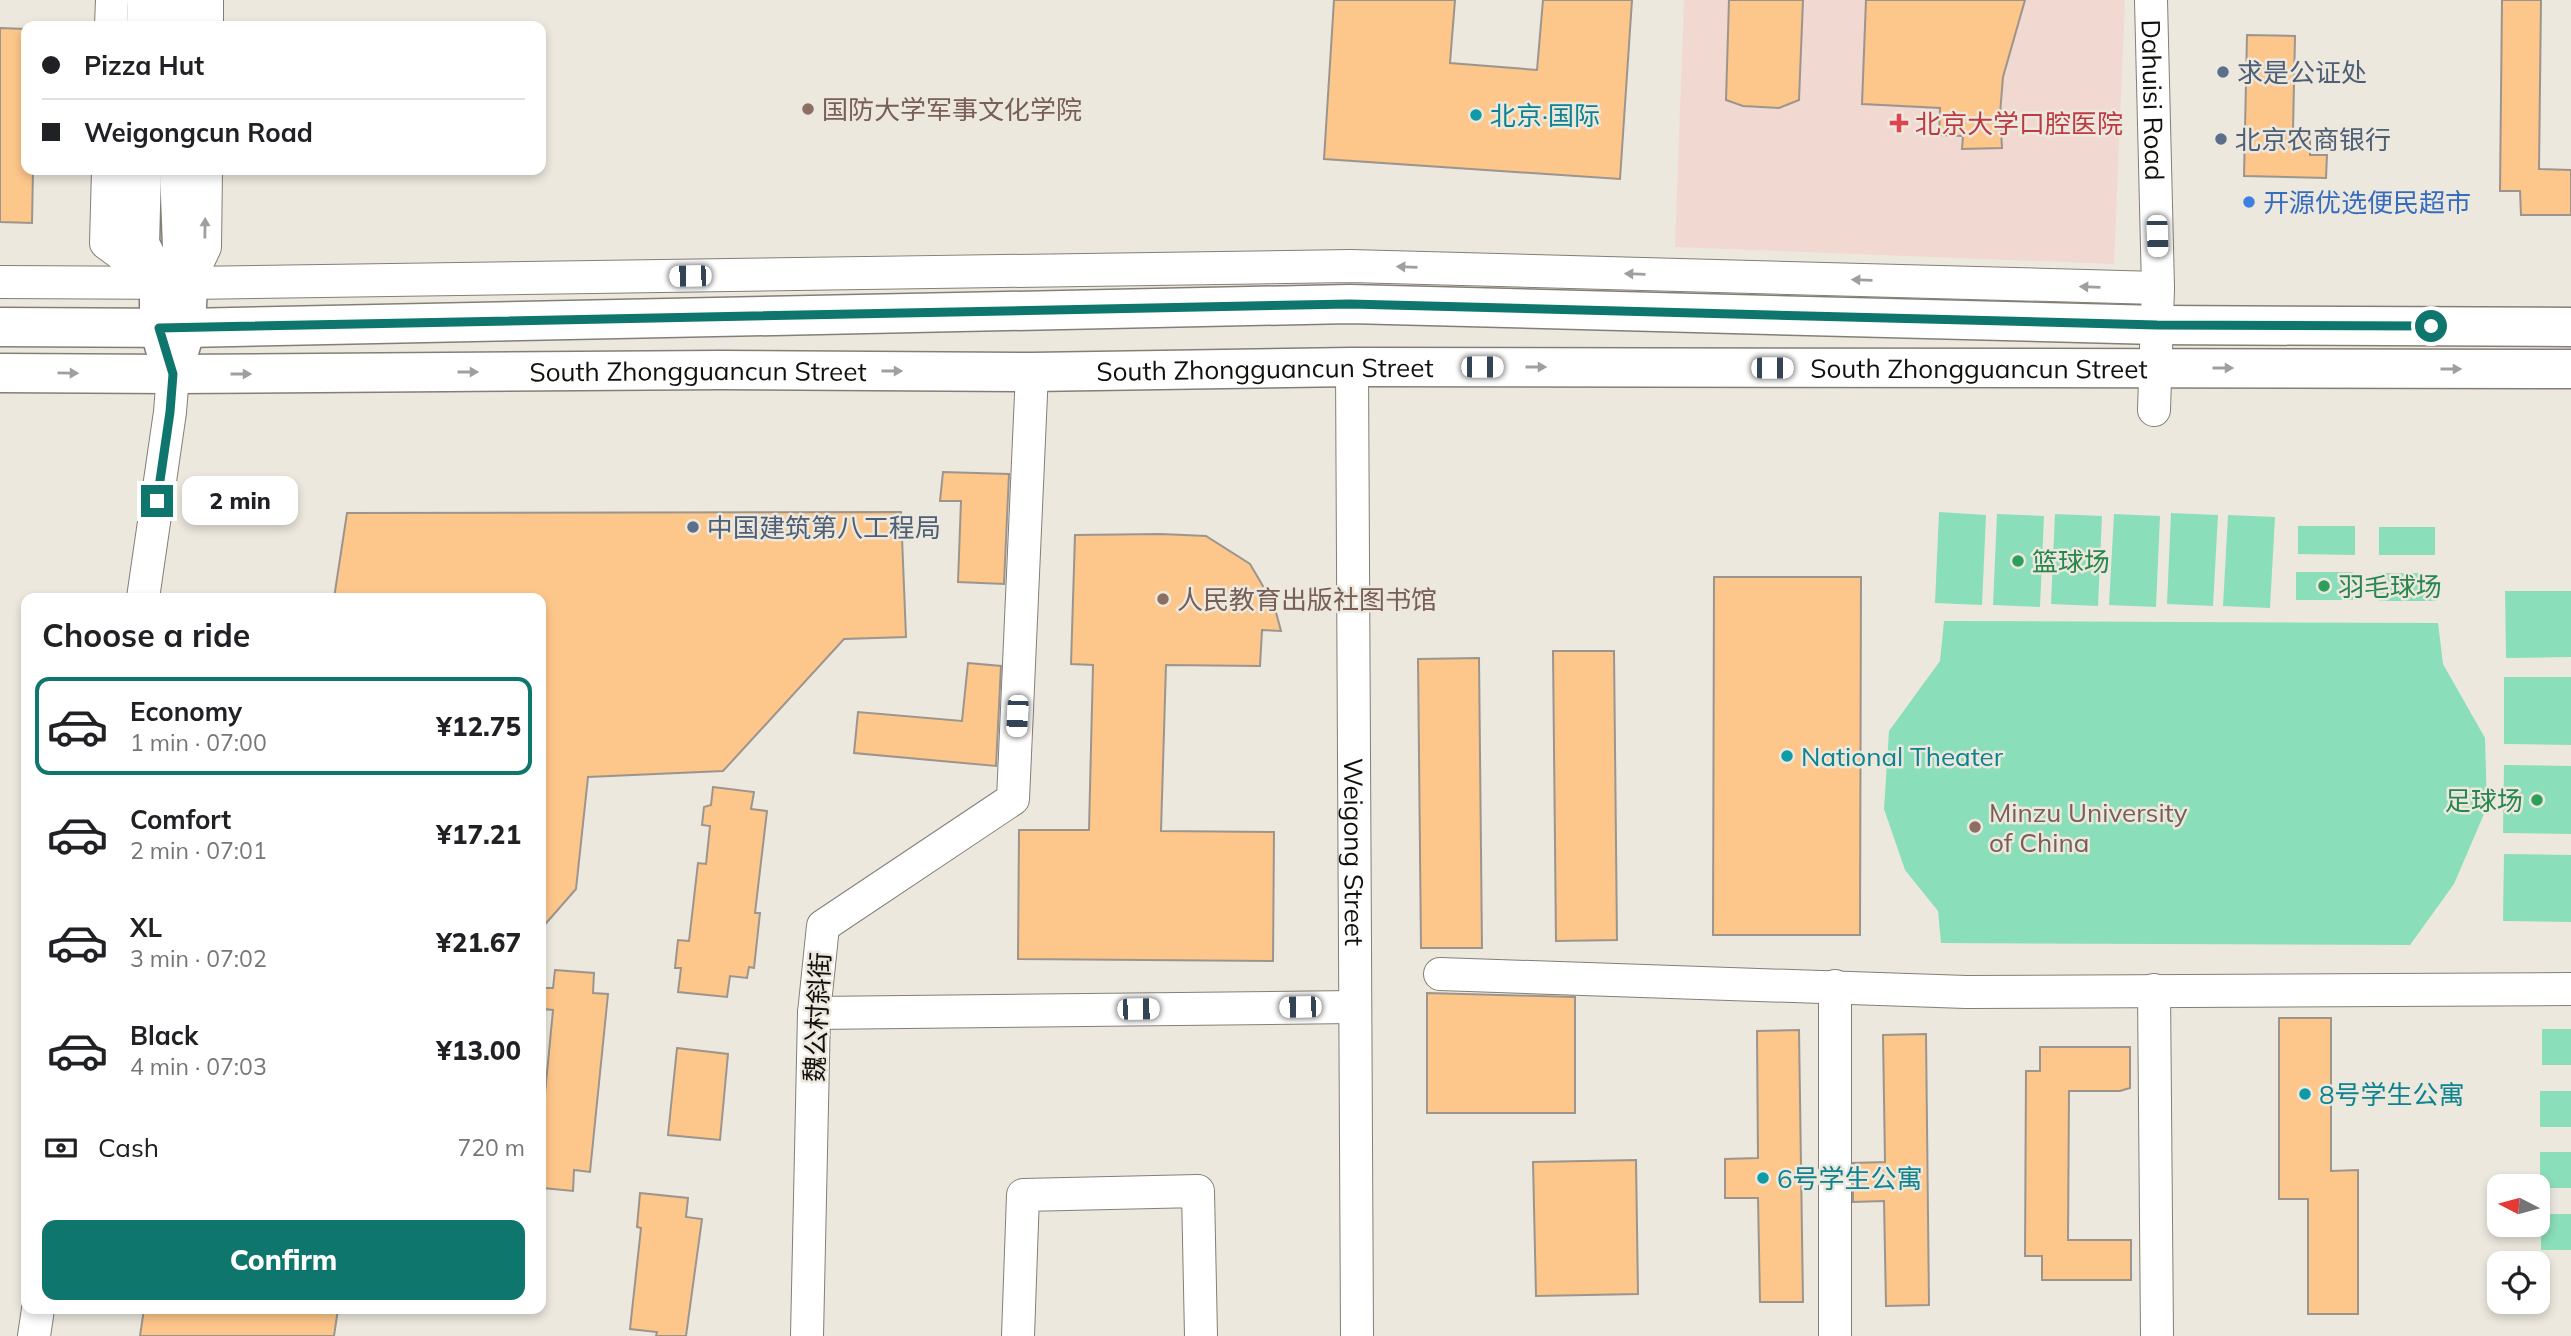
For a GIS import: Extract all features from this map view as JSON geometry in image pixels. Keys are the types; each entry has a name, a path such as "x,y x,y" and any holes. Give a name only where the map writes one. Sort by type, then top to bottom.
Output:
{"main road":[{"path":"146,21 147,0"},
{"path":"177,0 177,21"},
{"path":"142,175 140,244 173,282"},
{"path":"173,374 173,282 181,247 179,175"},
{"name":"South Zhongguancun Street","path":"0,327 173,328 1350,304 2157,307 2571,327"},
{"name":"South Zhongguancun Street","path":"0,373 720,370 1032,372 1352,367 2571,369"}],"street":[{"path":"111,21 112,0"},
{"path":"207,0 207,21"},
{"name":"Dahuisi Road","path":"2151,0 2157,307 2154,410"},
{"path":"107,175 106,243 173,282 205,247 206,175"},
{"name":"South Zhongguancun Street","path":"0,282 1351,266 2157,307"},
{"name":"Weigong Street","path":"1352,367 1357,1336"},
{"name":"魏公村斜街","path":"807,1336 814,1013 823,926 1013,799 1032,372"},
{"path":"144,593 173,374"},
{"path":"1440,974 1966,992 2571,989"},
{"path":"1835,986 1835,1336"},
{"path":"2154,990 2157,1336"},
{"path":"814,1013 1354,1007"},
{"path":"1018,1336 1023,1195 1198,1191 1201,1336"},
{"path":"34,1336 37,1314"}],"shaded area":[{"name":"北京大学口腔医院","path":"1684,0 2125,0 2114,264 1675,247"}],"green space":[{"name":"篮球场","path":"1939,512 1986,515 1982,605 1935,603"},
{"name":"篮球场","path":"2171,513 2218,515 2213,606 2167,604"},
{"name":"篮球场","path":"1997,514 2044,516 2040,607 1993,605"},
{"name":"篮球场","path":"2055,514 2102,516 2098,606 2051,604"},
{"name":"篮球场","path":"2114,514 2160,516 2156,607 2109,605"},
{"path":"2228,515 2275,517 2270,608 2223,606"},
{"name":"羽毛球场","path":"2298,526 2355,526 2355,555 2298,554"},
{"name":"羽毛球场","path":"2379,527 2435,527 2435,555 2379,555"},
{"name":"羽毛球场","path":"2296,572 2353,572 2353,600 2296,600"},
{"name":"羽毛球场","path":"2379,573 2436,573 2436,601 2379,601"},
{"path":"2505,591 2571,591 2571,657 2506,658"},
{"path":"1944,621 2438,623 2443,664 2485,738 2487,807 2454,884 2410,945 1941,943 1938,911 1905,870 1884,809 1889,731 1940,661"},
{"name":"足球场","path":"2504,677 2571,677 2571,745 2504,744"},
{"name":"足球场","path":"2504,765 2571,766 2571,834 2503,833"},
{"name":"足球场","path":"2504,854 2571,855 2571,922 2503,921"},
{"path":"2542,1029 2571,1029 2571,1065 2542,1065"},
{"path":"2540,1091 2571,1091 2571,1127 2540,1127"},
{"path":"2540,1152 2571,1152 2571,1188 2550,1188 2550,1174 2540,1174"},
{"path":"2550,1214 2571,1214 2571,1250 2541,1250 2541,1237 2550,1237"}],"building":[{"name":"北京·国际","path":"1334,0 1455,0 1450,63 1537,70 1543,0 1632,0 1620,179 1324,159"},
{"path":"1729,0 1803,0 1799,100 1779,108 1743,106 1726,100"},
{"path":"1866,0 2025,0 2003,77 2000,114 2002,148 1962,149 1963,136 1939,135 1940,108 1862,104"},
{"path":"2502,0 2541,0 2539,169 2571,170 2571,215 2521,215 2520,191 2500,191"},
{"path":"0,28 21,29 21,175 33,175 32,223 0,222"},
{"path":"2247,35 2295,36 2293,131 2310,131 2310,155 2327,155 2326,178 2244,176"},
{"path":"943,472 1009,474 1004,584 958,582 961,501 940,501"},
{"path":"901,512 906,637 844,639 723,771 588,777 576,889 546,923 546,593 335,593 347,513"},
{"path":"1075,535 1206,536 1250,564 1274,605 1281,631 1262,630 1260,666 1166,665 1161,831 1274,832 1273,961 1018,959 1019,830 1089,830 1093,665 1071,664"},
{"name":"National Theater","path":"1714,577 1861,577 1860,935 1713,935"},
{"path":"1553,651 1614,651 1617,940 1556,941"},
{"path":"1479,658 1482,948 1421,948 1418,659"},
{"path":"968,663 1001,666 996,766 854,753 858,712 962,721"},
{"path":"713,787 754,792 751,809 767,811 755,913 760,913 754,968 749,967 747,978 730,976 727,997 678,992 681,968 675,968 678,940 689,941 698,863 706,864 710,826 702,825 704,807 711,805"},
{"path":"555,970 594,973 593,993 608,994 590,1172 574,1170 573,1191 546,1188 546,1083 553,1010 546,1009 546,988 553,988"},
{"path":"1427,993 1575,997 1575,1113 1427,1113"},
{"name":"8号学生公寓","path":"2279,1018 2331,1018 2331,1171 2358,1170 2358,1314 2308,1314 2308,1199 2279,1199"},
{"name":"6号学生公寓","path":"1799,1030 1803,1302 1760,1302 1758,1198 1725,1198 1725,1159 1758,1158 1757,1031"},
{"path":"1926,1034 1929,1305 1886,1306 1884,1201 1853,1202 1853,1163 1885,1162 1883,1035"},
{"path":"2040,1047 2130,1047 2130,1088 2120,1091 2069,1091 2068,1240 2131,1240 2131,1280 2042,1280 2042,1256 2025,1256 2026,1071 2040,1071"},
{"path":"677,1048 728,1054 720,1140 668,1135"},
{"path":"1636,1160 1638,1294 1536,1296 1533,1162"},
{"path":"640,1193 688,1198 686,1217 702,1219 686,1336 656,1336 657,1332 630,1329 641,1228 637,1227"},
{"path":"143,1314 337,1314 334,1336 140,1336"}],"place":[{"name":"求是公证处","path":"2223,72"},
{"name":"国防大学军事文化学院","path":"808,109"},
{"name":"北京·国际","path":"1476,115"},
{"name":"北京大学口腔医院","path":"1899,123"},
{"name":"北京农商银行","path":"2221,139"},
{"name":"开源优选便民超市","path":"2249,202"},
{"name":"中国建筑第八工程局","path":"693,527"},
{"name":"篮球场","path":"2018,561"},
{"name":"羽毛球场","path":"2324,586"},
{"name":"人民教育出版社图书馆","path":"1163,599"},
{"name":"National Theater","path":"1787,756"},
{"name":"足球场","path":"2537,800"},
{"name":"Minzu University of China","path":"1975,827"},
{"name":"8号学生公寓","path":"2305,1094"},
{"name":"6号学生公寓","path":"1763,1178"}],"route":[{"path":"157,501 173,374 159,328 1350,304 2157,325 2431,326"}]}
